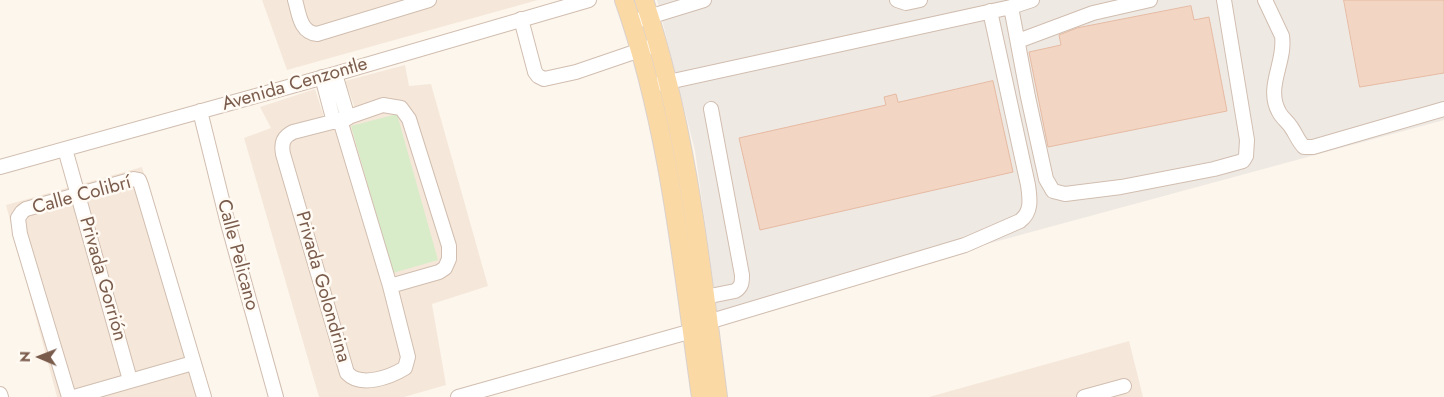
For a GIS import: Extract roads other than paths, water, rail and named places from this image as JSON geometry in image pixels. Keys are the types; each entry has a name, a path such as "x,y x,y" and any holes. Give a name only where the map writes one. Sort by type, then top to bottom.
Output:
{"main road":[{"path":"624,0 650,86 675,214 701,397"},
{"path":"647,8 669,82 688,182 718,397"}],"street":[{"path":"295,0 303,26 307,31 317,34 429,0"},
{"name":"Avenida Cenzontle","path":"0,167 329,76 589,0"},
{"path":"632,22 647,8 704,0"},
{"path":"897,0 901,3 906,3 920,0"},
{"path":"650,86 990,12 1032,0"},
{"path":"1018,41 1093,13 1150,0"},
{"path":"1012,7 1046,179 1053,191 1065,194 1094,191 1205,171 1239,164 1245,159 1247,140 1224,0"},
{"path":"1265,0 1282,36 1283,43 1282,56 1274,89 1276,106 1297,139 1304,146 1314,147 1444,110"},
{"path":"458,397 692,331 708,322 965,245 1014,225 1023,219 1029,207 1028,185 990,12"},
{"path":"521,19 535,72 544,79 576,72 658,44"},
{"name":"Privada Golondrina","path":"329,76 341,120 390,286 407,349 407,366 398,372 373,379 357,380 347,373 282,148 283,140 286,136 293,132 341,120 383,105 399,107 405,111 410,119 449,246 449,259 445,268 439,272 390,286"},
{"path":"704,297 735,291 742,284 742,275 711,109"},
{"name":"Calle Pelicano","path":"200,112 227,220 276,397"},
{"name":"Privada Gorrión","path":"65,149 130,380"},
{"name":"Calle Colibrí","path":"70,397 17,222 19,215 26,209 131,179 137,179 140,182 204,397"},
{"path":"74,397 193,363"},
{"path":"1084,397 1124,386"}]}
